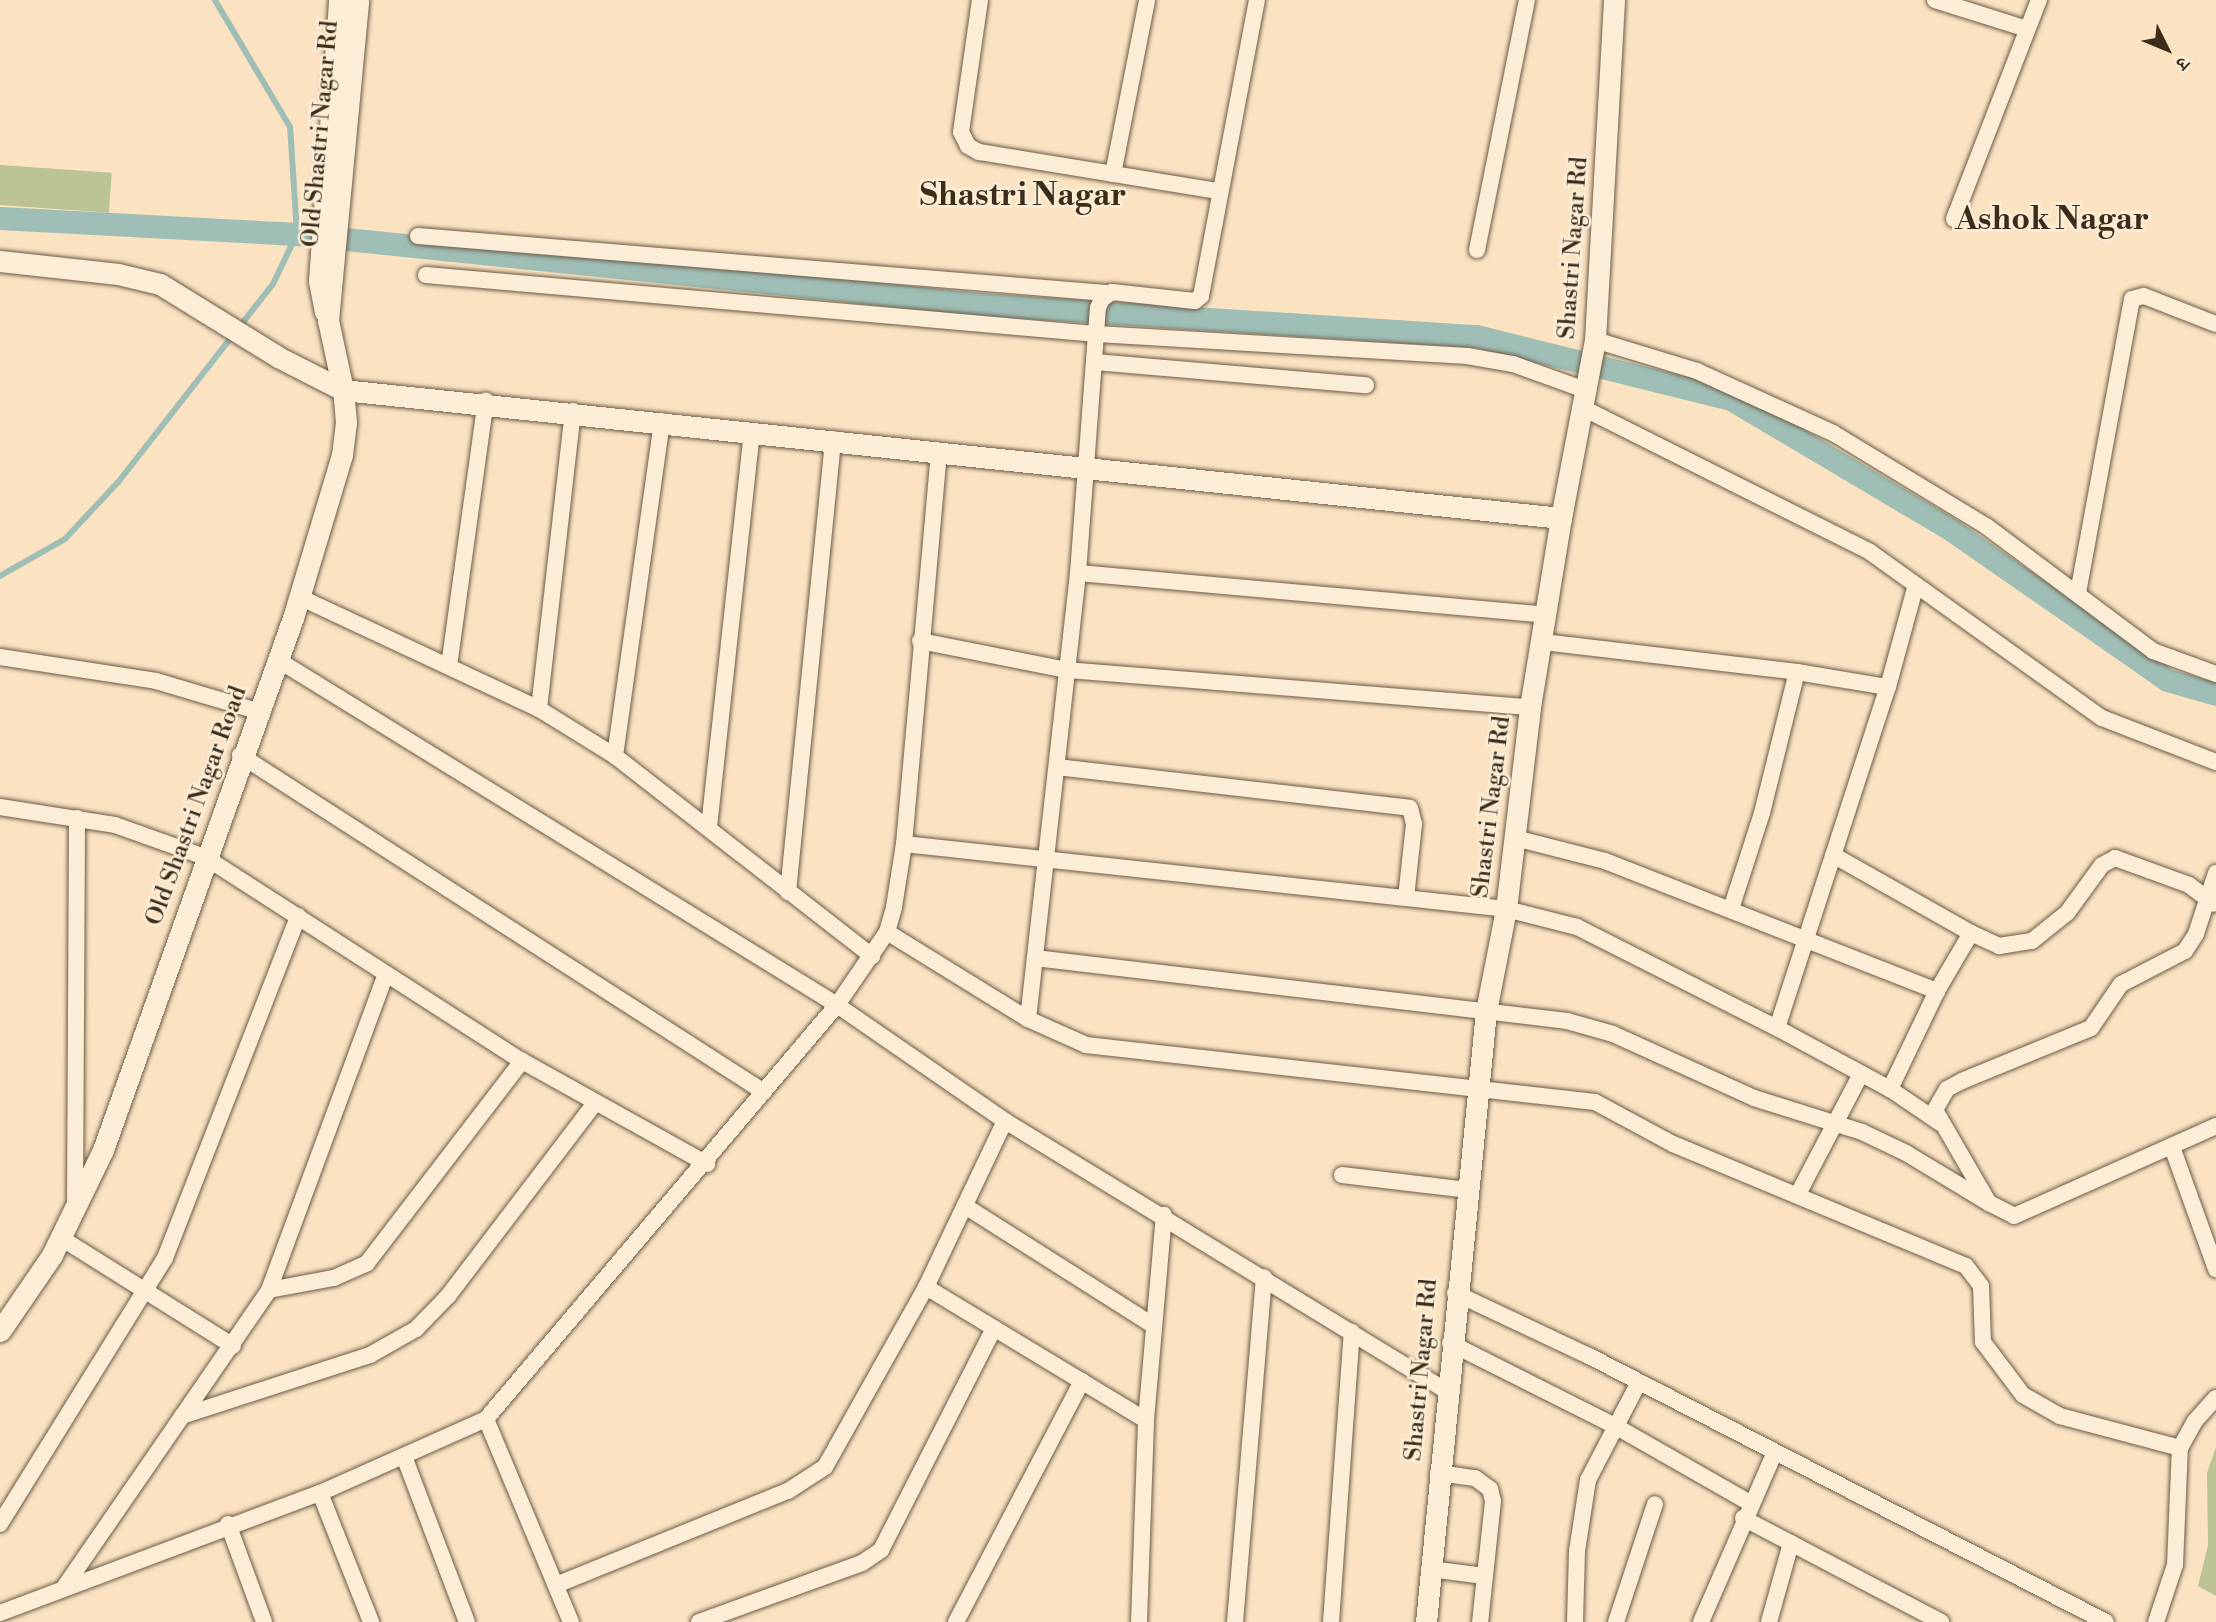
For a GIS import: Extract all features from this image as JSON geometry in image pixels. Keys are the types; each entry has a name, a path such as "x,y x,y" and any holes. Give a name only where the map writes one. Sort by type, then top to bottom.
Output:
{"street":[{"path":"339,0 341,105"},
{"name":"Old Shastri Nagar Rd","path":"327,276 341,105 358,0"},
{"path":"980,0 964,142 979,152 1218,191"},
{"path":"1113,174 1147,0"},
{"path":"418,236 1198,299 1257,0"},
{"path":"1477,250 1527,0"},
{"name":"Shastri Nagar Rd","path":"1426,1622 1445,1390 1468,1189 1475,1092 1486,1011 1506,909 1530,707 1543,642 1561,518 1590,373 1614,0"},
{"path":"1935,0 2027,29"},
{"path":"1954,219 2039,0"},
{"path":"0,261 139,278 204,309 278,357 343,390 486,401 1088,470 1561,518"},
{"path":"426,275 1097,321 1479,357 1534,370 1590,373 1697,371 1833,433 1940,495 2078,593 2153,651 2216,674"},
{"name":"Old Shastri Nagar Road","path":"0,1331 61,1238 103,1150 240,755 278,660 299,597 341,455 346,422 343,390 328,320 327,276"},
{"path":"1028,1019 1078,573 1088,470 1097,321 1106,293"},
{"path":"2078,593 2133,299 2144,296 2216,324"},
{"path":"1095,362 1366,385"},
{"path":"1590,373 1854,543 2074,702 2131,733 2216,762"},
{"path":"449,666 486,401"},
{"path":"540,709 573,411"},
{"path":"615,756 662,421"},
{"path":"709,827 752,432"},
{"path":"789,892 833,439"},
{"path":"0,1613 228,1524 320,1493 405,1459 486,1419 707,1164 837,1005 887,932 904,844 920,641 939,452"},
{"path":"1078,573 1546,615"},
{"path":"1777,1028 1808,940 1888,687 1915,588"},
{"path":"299,597 540,709 615,756 872,956"},
{"path":"920,641 1067,670 1530,707"},
{"path":"1543,642 1797,672 1888,687"},
{"path":"0,657 156,681 257,711"},
{"path":"278,660 837,1005 1005,1121 1164,1215 1445,1390"},
{"path":"1731,909 1762,813 1797,672"},
{"path":"240,755 764,1092"},
{"path":"1057,767 1410,808 1414,824 1406,898"},
{"path":"0,807 115,825 205,857 522,1061 707,1164"},
{"path":"75,1212 77,818"},
{"path":"1515,838 1605,861 1937,991"},
{"path":"904,844 1506,909 1597,934 1890,1089 1940,1123"},
{"path":"1833,855 1999,946 2032,940 2067,913 2102,865 2115,858 2189,885 2211,902"},
{"path":"1989,1203 1940,1123 1935,1110 1947,1089 2091,1028 2121,984 2185,951 2211,902 2216,873"},
{"path":"0,1524 146,1292 164,1258 298,916"},
{"path":"887,932 1028,1019 1086,1045 1475,1092 1595,1102 1673,1144 1798,1194 1975,1272 1981,1286 1983,1342 2009,1382 2042,1408 2082,1424 2180,1448"},
{"path":"1890,1089 1937,991 1971,933"},
{"path":"1035,958 1567,1021 1613,1034 1754,1098 1835,1122 1906,1153 2014,1216 2025,1214 2216,1126"},
{"path":"65,1586 233,1346 269,1290 386,974"},
{"path":"269,1290 334,1278 367,1263 522,1061"},
{"path":"1798,1194 1861,1074"},
{"path":"182,1416 370,1355 416,1329 448,1296 595,1103"},
{"path":"556,1585 809,1481 839,1446 926,1287 1005,1121"},
{"path":"2172,1147 2216,1269"},
{"path":"1342,1175 1468,1189"},
{"path":"965,1206 1154,1326"},
{"path":"1139,1622 1146,1420 1164,1215"},
{"path":"61,1238 233,1346"},
{"path":"1234,1622 1264,1277"},
{"path":"926,1287 1146,1420"},
{"path":"1453,1316 1631,1396 1774,1454 2106,1622"},
{"path":"1453,1316 1615,1426 1750,1503"},
{"path":"699,1622 862,1563 881,1550 994,1328"},
{"path":"1331,1622 1352,1332"},
{"path":"956,1622 1082,1381"},
{"path":"1575,1622 1584,1496 1631,1396"},
{"path":"2157,1622 2175,1565 2180,1448 2195,1421 2216,1398"},
{"path":"486,1419 571,1622"},
{"path":"1701,1622 1743,1518 1774,1454"},
{"path":"405,1459 467,1622"},
{"path":"1438,1473 1475,1478 1490,1489 1480,1622"},
{"path":"320,1493 371,1622"},
{"path":"1616,1622 1655,1504"},
{"path":"1743,1518 1895,1602 1941,1622"},
{"path":"228,1524 258,1620"},
{"path":"1769,1622 1791,1543"},
{"path":"1430,1569 1485,1576"}],"green space":[{"path":"0,165 112,173 109,213 0,205"},
{"path":"2216,1447 2216,1596 2198,1586 2208,1545 2207,1473"}],"waterway":[{"path":"0,576 65,539 119,481 273,284 297,234 290,127 215,0"},
{"path":"0,218 297,234 978,304 1476,336 1731,399 1953,531 2167,680 2216,694"}],"district":[{"name":"Shastri Nagar","path":"1023,195"},
{"name":"Ashok Nagar","path":"2052,219"}]}
